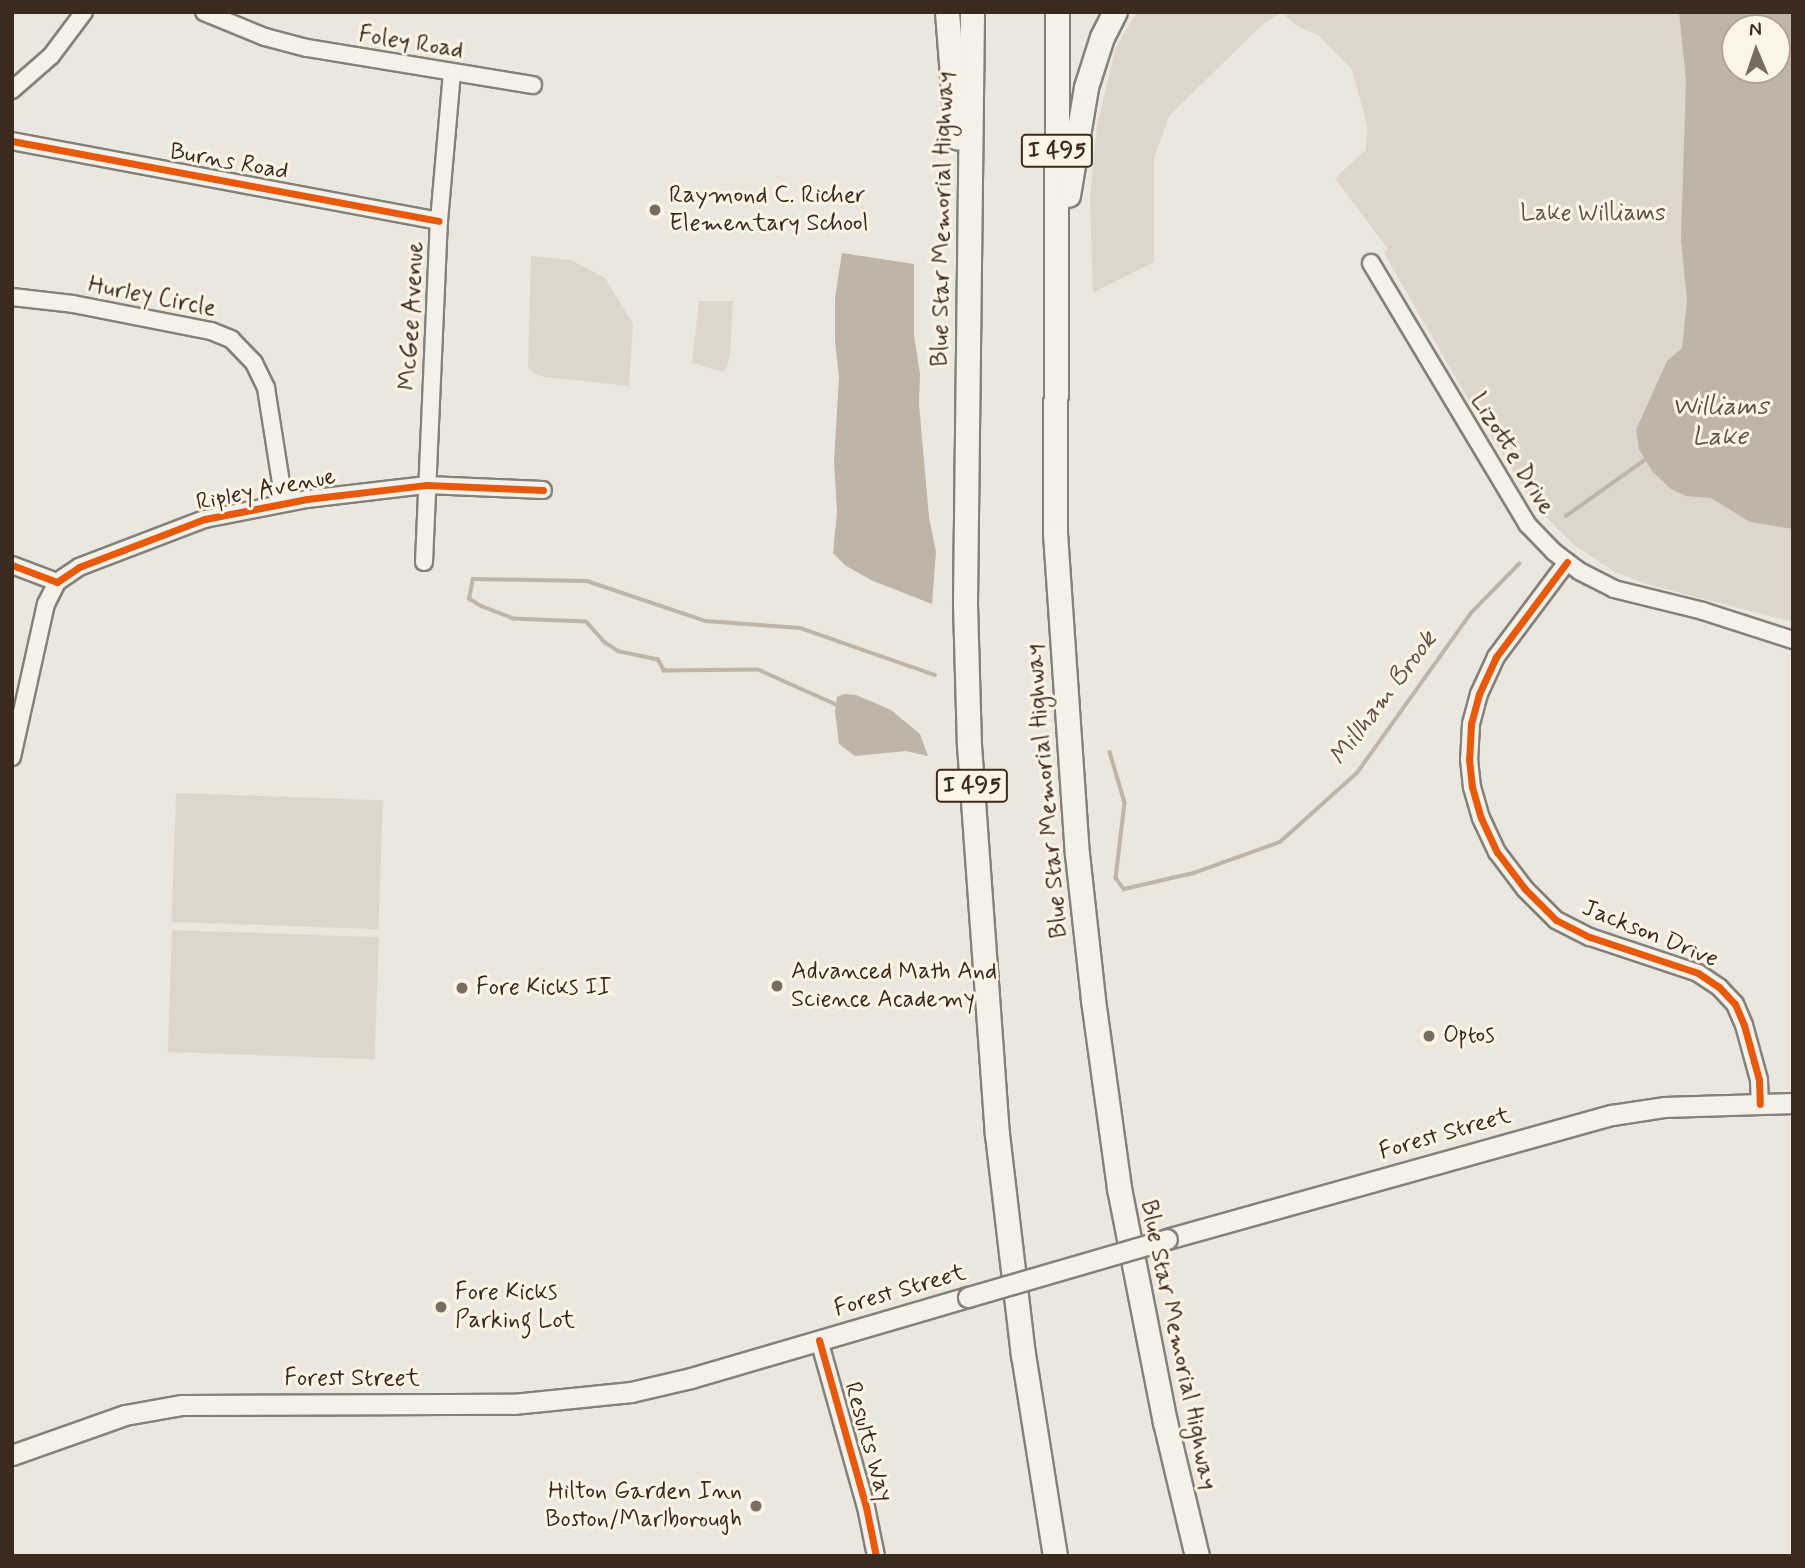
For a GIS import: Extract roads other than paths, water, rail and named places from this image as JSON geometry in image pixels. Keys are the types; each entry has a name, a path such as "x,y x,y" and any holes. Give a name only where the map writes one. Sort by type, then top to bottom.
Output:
{"highway":[{"path":"947,12 958,160 968,370"},
{"name":"Blue Star Memorial Highway","path":"972,12 966,685 987,1023 1016,1305 1055,1556"},
{"name":"Blue Star Memorial Highway","path":"1058,12 1054,456 1058,602 1084,927 1119,1188 1165,1422 1197,1556"},
{"path":"1056,289 1082,105 1096,52 1115,12"}],"main road":[{"name":"Forest Street","path":"12,1455 96,1425 154,1409 219,1404 559,1402 660,1386 1601,1117 1652,1108 1793,1103"}],"street":[{"path":"12,90 51,56 83,12"},
{"name":"Foley Road","path":"205,12 279,41 533,85"},
{"name":"McGee Avenue","path":"424,562 439,221 452,73"},
{"name":"Burns Road","path":"12,142 439,221"},
{"name":"Lizotte Drive","path":"1371,263 1527,524 1567,562 1614,589 1703,611 1793,640"},
{"name":"Hurley Circle","path":"12,298 73,304 211,331 230,339 254,363 266,388 284,502"},
{"name":"Ripley Avenue","path":"57,582 79,567 205,519 284,502 427,485 543,490"},
{"name":"Jackson Drive","path":"1567,562 1496,657 1479,694 1471,724 1469,758 1472,787 1481,818 1497,852 1524,889 1556,920 1590,937 1698,973 1719,987 1735,1004 1744,1025 1759,1080 1760,1104"},
{"path":"12,565 57,582 46,604 12,757"},
{"name":"Results Way","path":"819,1340 866,1507 876,1556"}],"water":[{"name":"Williams Lake","path":"1679,12 1793,12 1793,529 1750,522 1711,498 1686,496 1671,489 1652,471 1639,449 1636,430 1667,361 1682,348 1687,301 1681,239 1686,80"},
{"path":"842,253 914,264 914,335 920,374 919,404 929,517 936,552 932,604 873,581 846,566 833,553 837,512 834,461 839,376 835,342 835,297"},
{"path":"844,694 856,695 891,710 920,734 928,756 906,751 855,756 839,744 835,711 837,697"}],"waterway":[{"name":"Millham Brook","path":"1566,516 1649,457"},
{"name":"Millham Brook","path":"1110,752 1125,803 1116,878 1124,889 1194,873 1280,842 1357,773 1471,613 1519,564"},
{"name":"Millham Brook","path":"836,705 758,670 664,671 658,660 619,652 605,643 586,622 514,619 469,599 473,579 587,581 706,621 800,628 935,675"}],"place":[{"name":"Raymond C. Richer Elementary School","path":"655,210"},
{"name":"Advanced Math And Science Academy","path":"777,986"},
{"name":"Fore Kicks II","path":"462,988"},
{"name":"Optos","path":"1429,1036"},
{"name":"Fore Kicks Parking Lot","path":"441,1307"},
{"name":"Hilton Garden Inn Boston/Marlborough","path":"756,1506"}],"park label":[{"name":"Lake Williams","path":"1593,214"}]}
